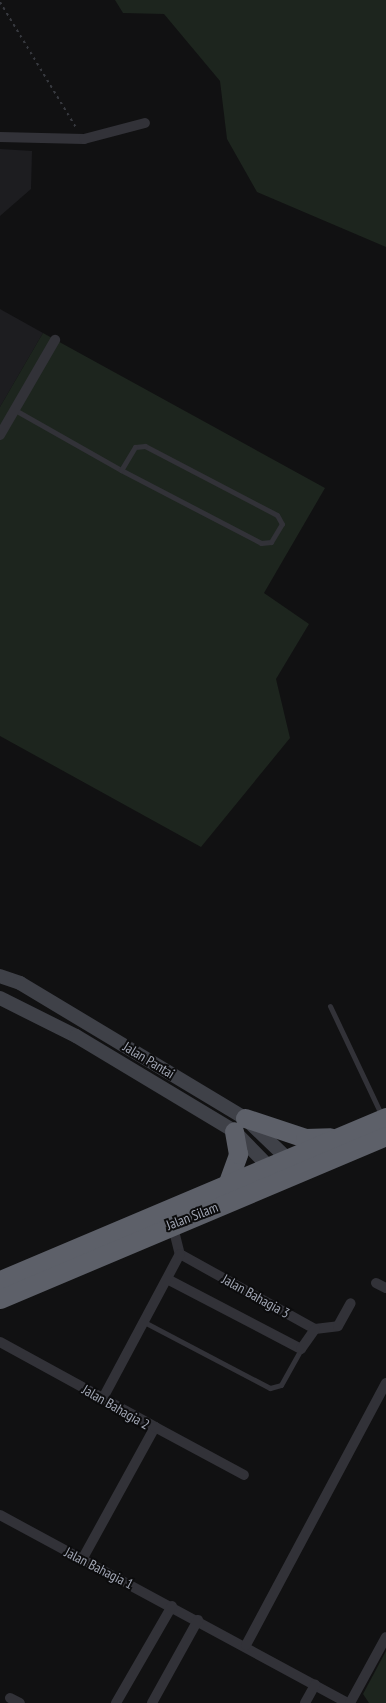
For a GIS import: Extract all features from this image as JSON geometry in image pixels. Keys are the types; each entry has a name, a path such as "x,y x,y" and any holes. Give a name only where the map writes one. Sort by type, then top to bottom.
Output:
{"highway":[{"path":"228,1182 238,1154 240,1124 305,1138 341,1137"},
{"name":"Jalan Silam","path":"294,1165 341,1137 385,1124"},
{"name":"Jalan Silam","path":"0,1299 172,1223 275,1173 385,1124"},
{"name":"Jalan Silam","path":"0,1280 228,1182 275,1173"}],"street":[{"path":"0,137 84,139 145,123"},
{"path":"0,435 55,340"},
{"name":"Jalan Pantai","path":"0,976 20,983 240,1124 294,1165"},
{"name":"Jalan Pantai","path":"0,998 76,1036 240,1124 275,1173"},
{"path":"102,1398 146,1323 169,1280 180,1254 172,1223"},
{"name":"Jalan Bahagia 3","path":"180,1254 315,1329"},
{"path":"169,1280 301,1350 315,1329 338,1326 351,1303"},
{"name":"Jalan Bahagia 2","path":"0,1342 154,1427 82,1560"},
{"path":"246,1645 386,1383"},
{"path":"154,1427 244,1475"},
{"name":"Jalan Bahagia 1","path":"0,1516 246,1645 349,1703"},
{"path":"116,1703 172,1606"},
{"path":"152,1703 198,1620"},
{"path":"349,1703 386,1637"},
{"path":"305,1703 315,1685"},
{"path":"10,1698 20,1703"}],"lane":[{"path":"14,410 121,470 261,543 271,542 282,524 277,515 145,446 135,447 121,470"},
{"path":"330,1006 385,1124"},
{"path":"146,1323 270,1388 281,1385 301,1350"}],"path":[{"path":"0,2 84,139"}],"shaded area":[{"path":"115,0 386,0 386,247 257,192 227,139 220,81 164,14 123,13"},
{"path":"0,149 32,151 31,189 0,216"},
{"path":"0,309 43,333 0,407"},
{"path":"43,333 325,488 264,593 309,624 276,679 290,738 201,847 0,736 0,407"},
{"path":"386,1651 386,1703 369,1703 363,1694"}]}
